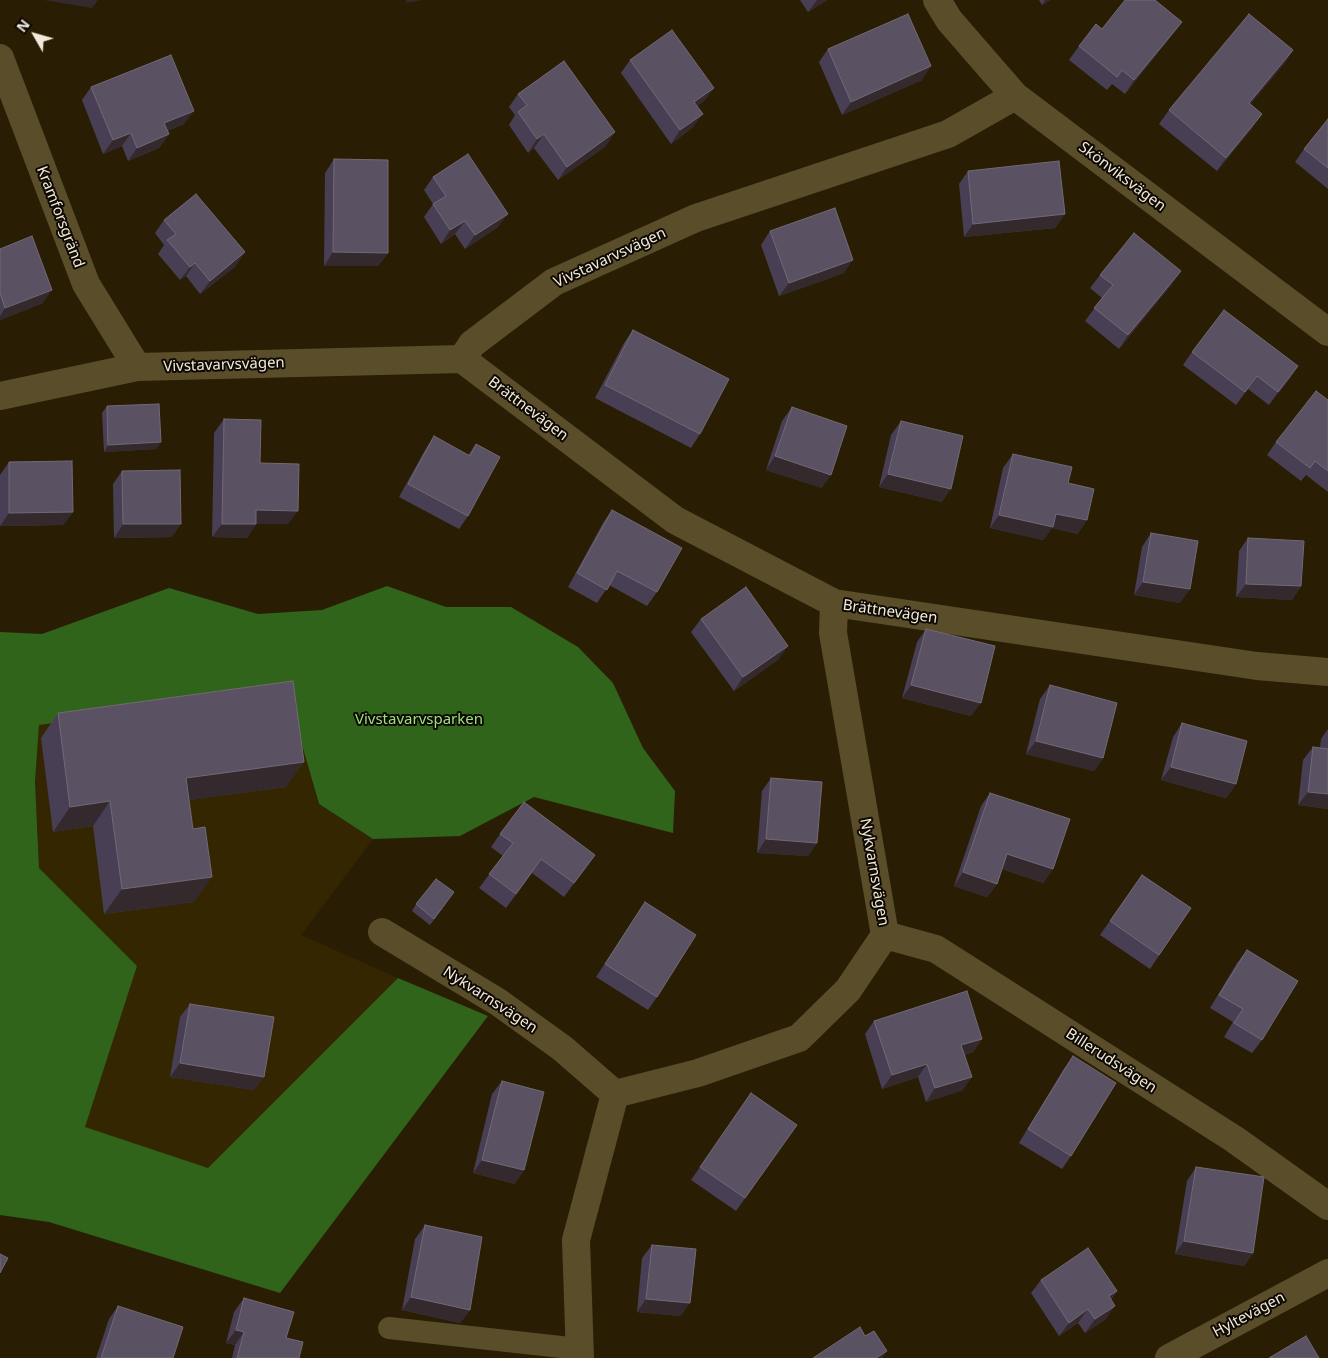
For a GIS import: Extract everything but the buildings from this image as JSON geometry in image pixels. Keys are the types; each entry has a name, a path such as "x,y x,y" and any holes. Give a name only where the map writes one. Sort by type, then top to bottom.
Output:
{"street":[{"name":"Skönviksvägen","path":"937,0 948,20 1014,96 1328,332"},
{"name":"Kramforsgränd","path":"0,58 86,284 137,368"},
{"name":"Vivstavarvsvägen","path":"0,396 137,368 462,359 472,344 554,282 696,218 948,134 1014,96"},
{"name":"Brättnevägen","path":"462,359 675,520 834,603 1247,664 1328,672"},
{"name":"Nykvarnsvägen","path":"382,932 498,1002 562,1048 615,1094 698,1073 799,1038 848,990 884,935 834,633 834,603"},
{"name":"Billerudsvägen","path":"884,935 936,949 1234,1139 1328,1206"},
{"path":"580,1354 576,1240 615,1094"},
{"name":"Hyltevägen","path":"1169,1358 1328,1273"}],"lane":[{"path":"390,1328 580,1354"}],"shaded area":[{"path":"288,693 318,804 373,839 301,935 398,978 208,1168 84,1127 137,966 39,868 35,782 39,725"}],"green space":[{"name":"Vivstavarvsparken","path":"387,586 446,607 511,607 578,647 613,683 643,748 675,791 673,833 534,797 460,836 373,839 319,804 287,693 39,725 35,782 39,868 137,966 85,1127 208,1168 398,978 488,1016 280,1293 49,1222 0,1215 0,632 42,634 169,588 258,614 322,610"}]}
